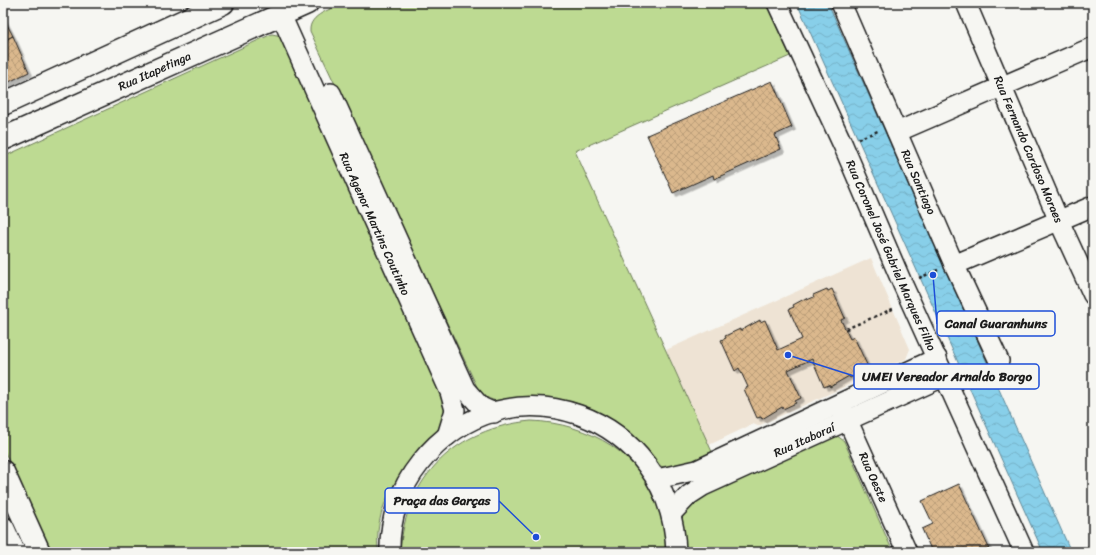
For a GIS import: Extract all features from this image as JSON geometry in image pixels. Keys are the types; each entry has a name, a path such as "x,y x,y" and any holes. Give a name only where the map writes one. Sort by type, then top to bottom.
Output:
{"street":[{"path":"3,104 223,3"},
{"name":"Rua Coronel José Gabriel Marques Filho","path":"777,3 843,145 910,302 937,358 1024,552"},
{"name":"Rua Santiago","path":"841,3 889,130 947,267 999,361"},
{"name":"Rua Fernando Cardoso Moraes","path":"966,3 1058,221 1093,295"},
{"name":"Rua Itapetinga","path":"3,139 293,9"},
{"name":"Rua Agenor Martins Coutinho","path":"293,9 465,389 481,407 494,413"},
{"name":"Rua Agenor Martins Coutinho","path":"293,9 450,392 454,410 447,436"},
{"path":"889,130 1002,88 1093,47"},
{"path":"947,267 1093,206"},
{"name":"Rua Itaboraí","path":"671,514 689,494 843,411 937,358"},
{"name":"Rua Itaboraí","path":"657,479 697,470 843,411 945,376"},
{"path":"390,552 394,516 402,492 414,471 425,457 447,436 467,424 494,413 514,408 536,407 557,409 577,414 597,422 626,441 646,462 657,479 671,514 676,552"},
{"name":"Rua Oeste","path":"843,411 907,552"},
{"path":"3,472 11,513 40,552"},
{"path":"3,528 14,552"}],"path":[{"path":"856,139 889,130"},
{"path":"919,278 947,267"},
{"path":"846,329 910,302"}],"shaded area":[{"path":"871,258 910,349 906,359 758,426 753,424 709,445 666,350"}],"green space":[{"path":"345,3 766,3 790,56 575,151 713,454 681,469 668,469 661,466 649,457 634,439 618,424 590,408 569,401 548,398 533,398 501,402 486,397 479,391 310,31 313,20 317,16"},
{"path":"272,34 282,36 448,399 446,426 407,466 396,481 381,514 378,532 378,552 51,552 3,448 3,157"},
{"path":"531,421 552,423 593,435 628,458 642,474 653,492 661,513 667,552 400,552 404,525 412,500 424,479 440,461 458,445 480,434 504,426"},
{"path":"836,435 844,441 893,552 684,552 680,532 680,520 681,514 688,501"}],"water":[{"path":"797,3 828,3 1071,552 1043,552"}],"building":[{"path":"3,17 13,36 3,41"},
{"path":"13,36 29,72 3,85 3,41"},
{"path":"772,81 792,127 775,135 781,149 714,179 713,175 673,193 647,135"},
{"path":"827,289 828,291 832,289 845,318 841,320 850,339 854,337 868,367 863,369 864,371 850,378 849,376 830,387 829,385 824,387 812,359 788,370 801,398 795,401 796,403 783,409 782,407 762,419 761,417 757,418 744,389 748,387 739,368 735,371 721,340 726,338 725,336 740,329 740,331 760,320 760,322 765,320 778,350 802,339 789,309 806,298 807,300 814,297 813,295"},
{"path":"959,484 989,548 985,550 986,552 945,552 944,548 932,552 922,529 933,524 922,501"}],"place":[{"name":"Canal Guaranhuns","path":"933,275"},
{"name":"UMEI Vereador Arnaldo Borgo","path":"788,355"},
{"name":"Praça das Garças","path":"536,537"}]}
